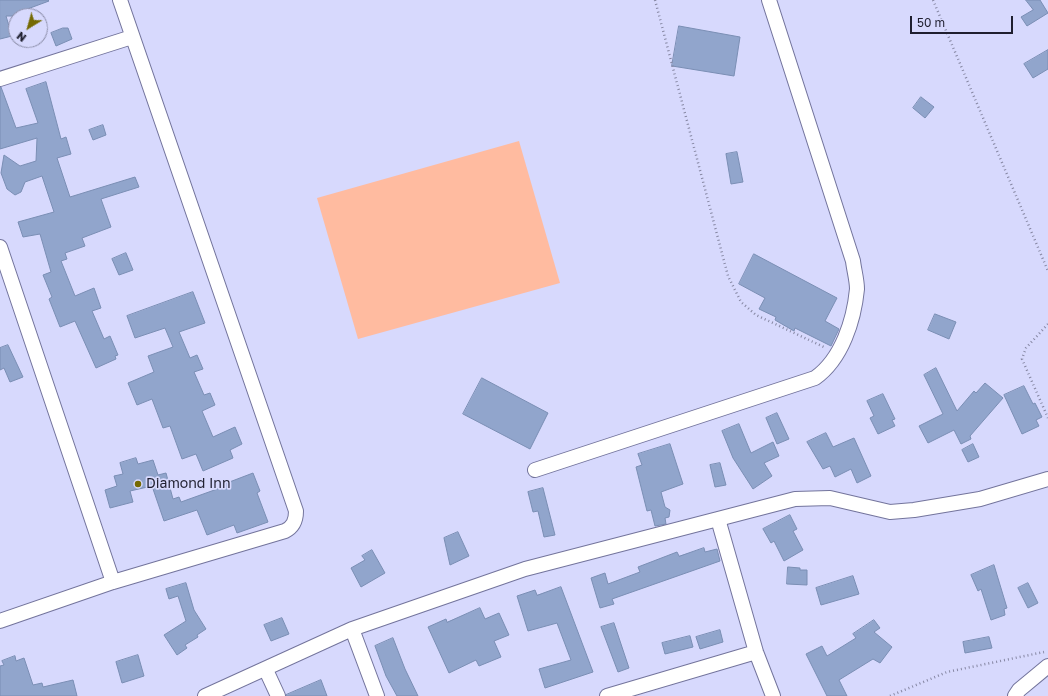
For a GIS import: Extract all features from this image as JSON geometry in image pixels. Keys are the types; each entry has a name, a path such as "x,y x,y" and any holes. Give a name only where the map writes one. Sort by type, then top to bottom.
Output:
{"street":[{"path":"0,621 113,582 285,531 294,523 296,512 120,0"},
{"path":"535,470 815,378 831,364 838,353 851,317 857,287 853,261 769,0"},
{"path":"0,79 132,37"},
{"path":"0,247 113,582"},
{"path":"205,696 266,670 352,629 525,569 795,499 830,498 890,512 914,510 980,499 1048,479"},
{"path":"718,519 756,652 773,696"},
{"path":"352,629 377,696"},
{"path":"607,696 756,652"},
{"path":"1020,694 1048,666"},
{"path":"266,670 278,696"}],"path":[{"path":"655,0 728,276 741,302 756,315 838,353"},
{"path":"933,0 1048,271"},
{"path":"1048,324 1026,348 1022,359 1048,418"},
{"path":"890,696 947,672 1048,651"}],"shaded area":[{"path":"519,141 560,283 358,339 317,198"}],"building":[{"path":"0,0 49,1 30,8 8,8 8,16 6,16 8,23 8,37 0,39"},
{"path":"1026,0 1040,0 1048,13 1027,26 1021,17 1033,10"},
{"path":"679,26 740,37 734,76 672,66"},
{"path":"63,28 68,28 72,39 56,46 51,33"},
{"path":"1048,50 1048,69 1033,78 1024,64"},
{"path":"46,82 61,139 66,137 71,154 57,158 70,197 135,177 139,187 101,199 111,227 82,238 85,246 65,253 67,259 61,261 75,296 94,288 101,308 92,311 104,339 110,336 118,355 115,356 116,359 96,368 75,321 60,327 49,299 52,297 43,275 51,272 40,234 23,237 18,222 54,212 42,176 25,182 21,192 15,195 7,189 1,173 4,155 20,166 36,161 37,138 0,149 0,87 16,128 38,123 26,89"},
{"path":"921,97 934,107 925,118 913,108"},
{"path":"103,125 106,135 93,140 89,130"},
{"path":"737,152 743,182 731,184 726,154"},
{"path":"126,253 133,270 119,275 112,259"},
{"path":"754,254 837,298 825,321 839,329 831,346 795,328 794,331 775,320 776,317 759,309 765,298 739,284"},
{"path":"193,292 205,323 179,332 190,358 197,355 203,369 194,372 204,395 210,393 215,405 202,411 213,437 235,427 242,444 230,450 233,458 203,471 196,454 182,459 170,426 163,428 152,399 137,405 128,383 154,372 148,356 173,347 165,328 135,338 127,316"},
{"path":"935,314 956,322 949,339 928,330"},
{"path":"8,345 23,377 10,382 4,368 0,370 0,348"},
{"path":"936,368 957,411 974,391 976,393 985,383 1003,398 970,436 971,439 961,444 954,430 928,443 919,426 943,414 924,375"},
{"path":"482,378 548,413 530,449 463,414"},
{"path":"1024,386 1033,404 1035,403 1042,417 1036,420 1039,426 1022,434 1004,395"},
{"path":"883,394 895,419 892,420 895,426 878,434 870,418 874,416 867,401"},
{"path":"777,413 789,439 777,444 766,418"},
{"path":"739,424 751,453 773,442 779,456 764,463 772,476 753,489 733,458 722,431"},
{"path":"826,433 833,447 854,438 871,476 857,483 851,469 835,477 830,466 823,469 807,442"},
{"path":"670,444 683,484 661,492 665,507 670,510 669,517 665,518 666,524 655,526 651,510 647,511 636,467 642,465 638,454"},
{"path":"973,444 979,457 968,462 962,450"},
{"path":"136,458 138,464 153,460 158,475 166,473 173,499 179,497 181,502 220,488 219,486 253,473 260,491 257,493 268,522 237,533 234,525 207,535 197,510 164,521 152,486 130,491 133,502 110,508 105,490 117,486 114,476 123,474 120,463"},
{"path":"720,463 726,485 715,487 710,465"},
{"path":"543,488 555,535 544,537 538,511 533,512 528,492"},
{"path":"790,515 797,529 793,531 803,550 784,561 774,541 771,543 763,529"},
{"path":"458,532 469,556 450,565 444,538"},
{"path":"704,548 705,552 717,549 720,561 612,599 614,604 600,608 591,578 605,573 608,584 640,572 638,567 677,552 679,556"},
{"path":"372,550 385,573 361,587 351,568 365,560 362,556"},
{"path":"994,565 1007,608 1004,609 1005,615 991,620 981,589 978,591 971,575"},
{"path":"788,567 807,570 807,585 787,584"},
{"path":"853,576 859,594 821,605 816,588"},
{"path":"186,583 194,610 206,629 197,635 198,637 185,645 187,648 177,655 164,635 186,621 178,596 169,599 166,589"},
{"path":"1028,583 1038,603 1028,608 1018,588"},
{"path":"561,587 593,672 545,688 539,669 571,660 557,623 528,631 517,596 535,590 537,595"},
{"path":"480,608 485,619 499,613 509,635 494,641 501,657 479,666 476,660 449,673 428,627 446,619 447,622"},
{"path":"282,618 289,634 271,641 264,625"},
{"path":"874,620 880,628 874,632 892,647 880,663 873,659 839,680 847,696 827,696 806,654 822,646 827,656 856,638 853,634"},
{"path":"614,623 629,668 618,672 601,627"},
{"path":"720,630 723,642 700,649 696,637"},
{"path":"690,636 693,647 665,654 662,643"},
{"path":"989,637 992,648 965,653 963,642"},
{"path":"393,638 405,669 418,696 397,696 386,676 375,646"},
{"path":"138,655 144,676 122,683 116,662"},
{"path":"15,656 16,661 24,658 33,685 42,683 43,687 73,680 77,696 0,696 0,666 4,665 2,661"},
{"path":"321,680 327,696 286,696 286,695"}],"place":[{"name":"Diamond Inn","path":"138,484"}]}
